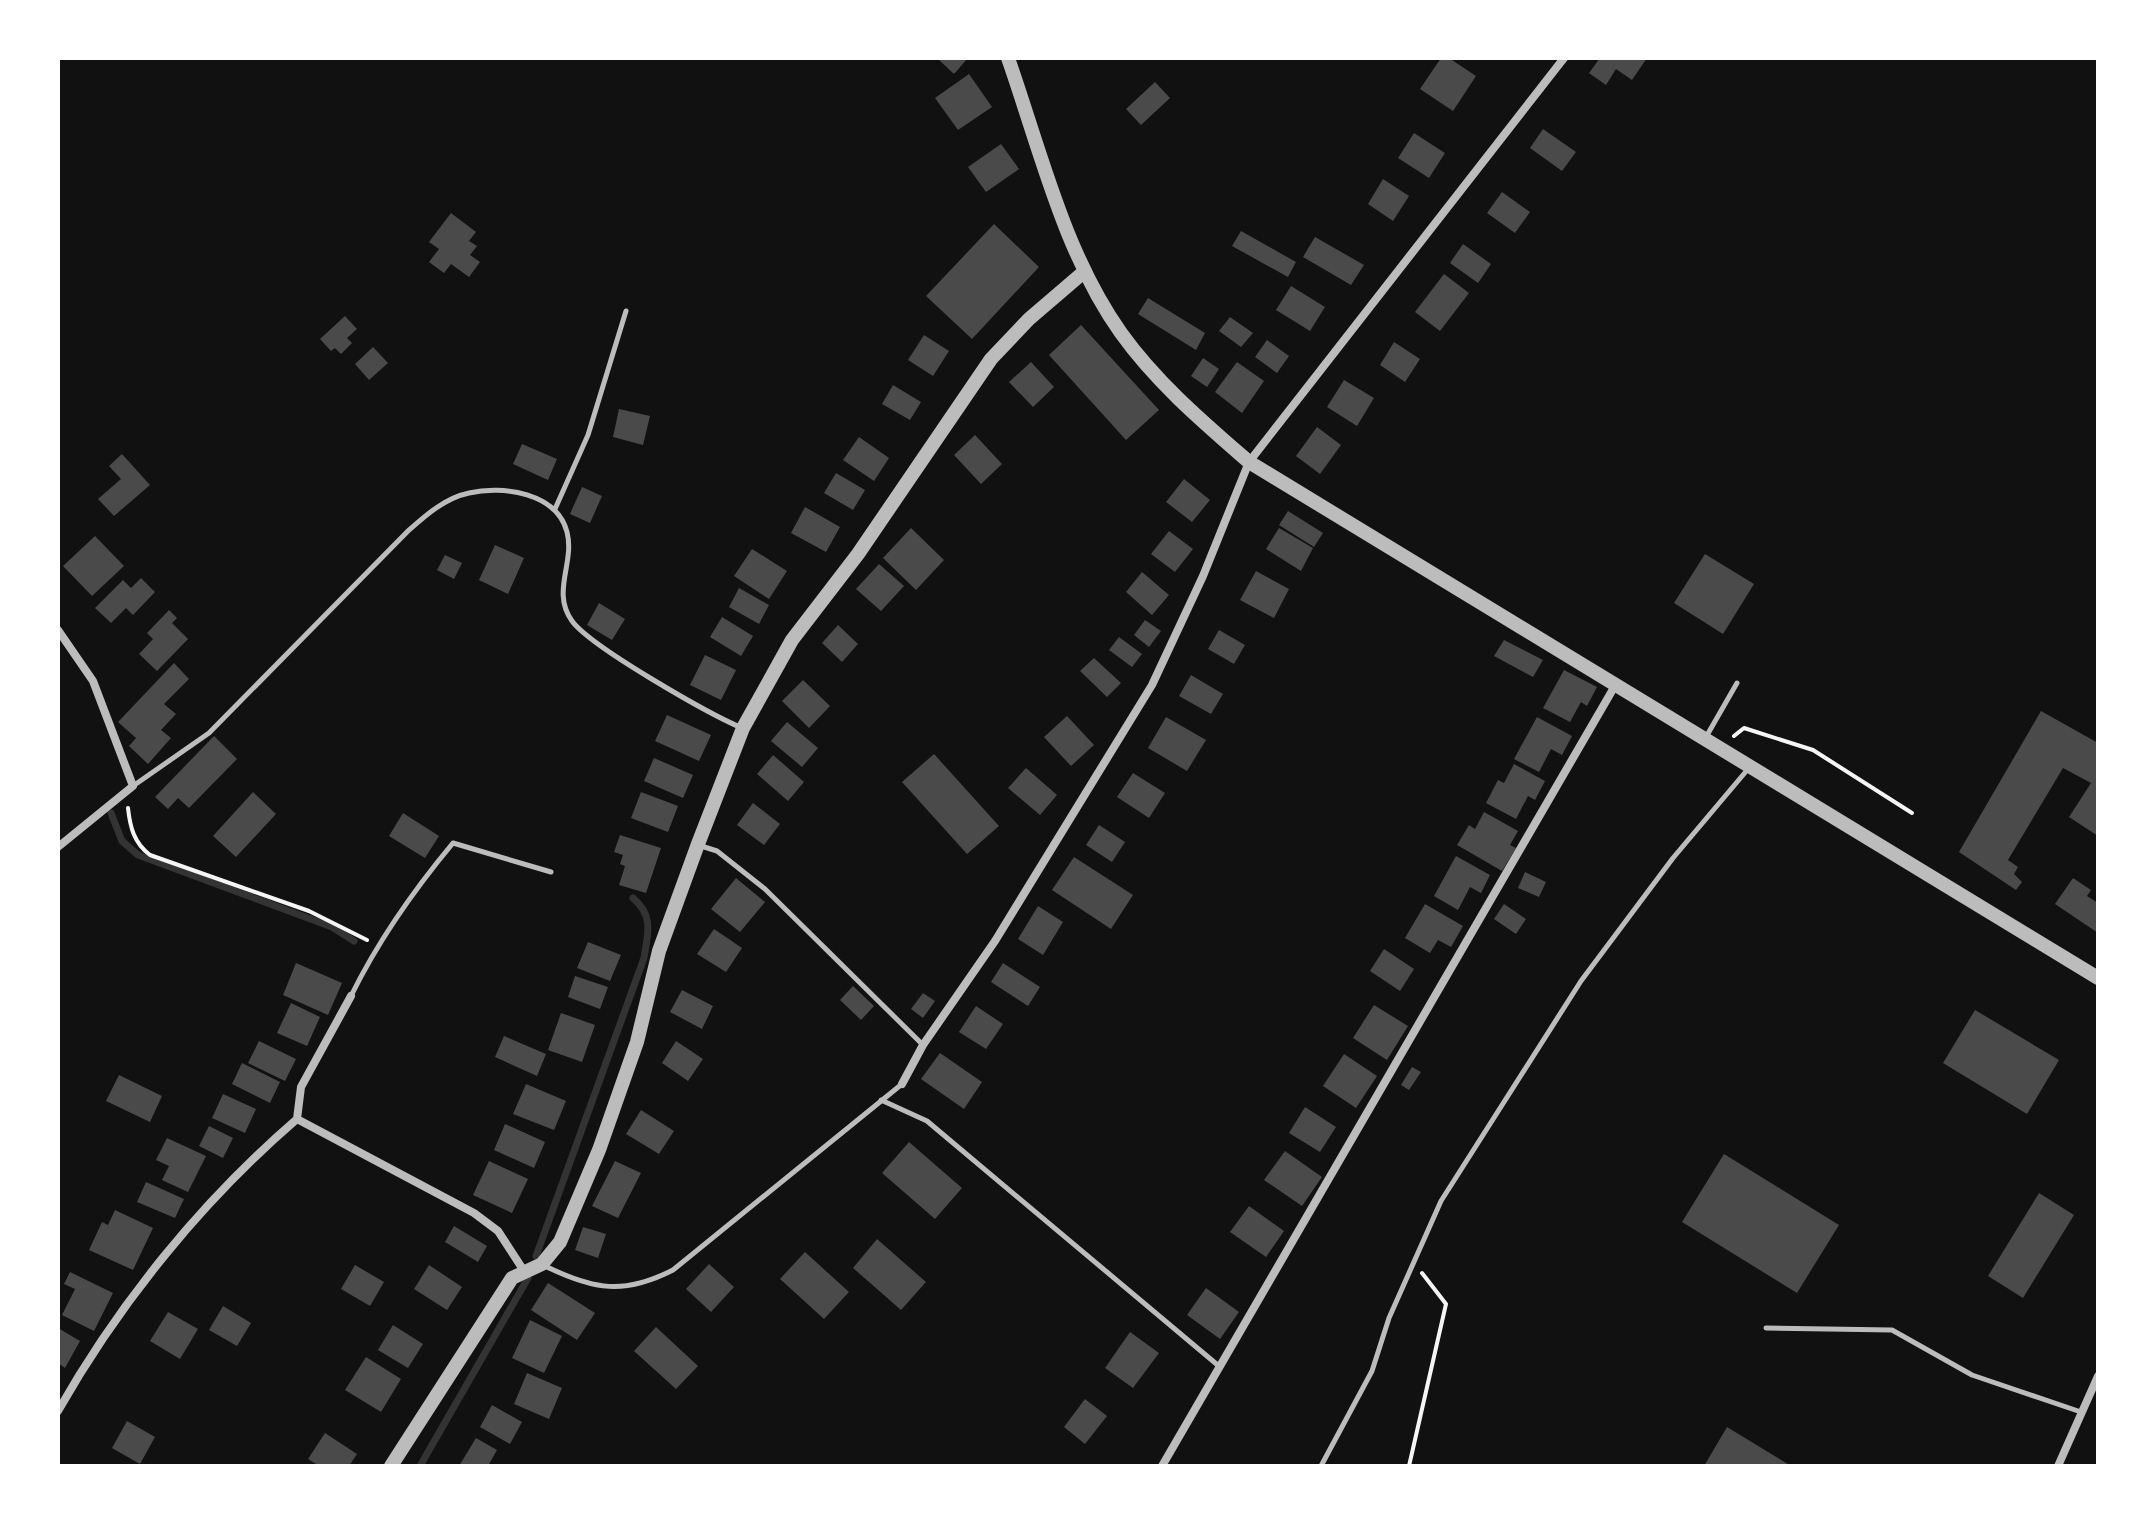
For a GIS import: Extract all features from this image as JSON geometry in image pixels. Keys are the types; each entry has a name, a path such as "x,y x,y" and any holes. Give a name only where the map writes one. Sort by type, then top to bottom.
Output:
{"street":[{"path":"1008,58 1085,271 1120,332 1154,374 1249,462 2098,978"},
{"path":"902,1084 923,1045 995,941 1152,685 1203,576 1249,462 1564,58"},
{"path":"391,1466 512,1278 542,1264 560,1242 599,1150 637,1042 659,951 698,844 743,728 792,640 858,554 991,359 1029,319 1085,271"},
{"path":"58,630 93,681 133,786 58,847"},
{"path":"1162,1466 1616,683"},
{"path":"58,1411 116,1316 241,1168 297,1119 301,1087 351,996"},
{"path":"297,1119 474,1213 498,1231 524,1271"},
{"path":"2058,1466 2098,1376"}],"lane":[{"path":"555,510 588,435 626,311"},
{"path":"133,786 209,733 436,506 469,493 504,491 530,494 555,510 564,522 568,537 561,597 572,621 594,641 743,728"},
{"path":"1705,738 1737,683"},
{"path":"1321,1466 1372,1371 1389,1318 1441,1201 1581,981 1673,858 1751,765"},
{"path":"351,996 375,946 415,889 453,843 551,872"},
{"path":"698,844 717,851 765,889 923,1045"},
{"path":"542,1264 575,1280 610,1288 642,1285 673,1270 902,1084"},
{"path":"881,1100 927,1121 1220,1367"},
{"path":"1766,1328 1892,1330 1972,1375 2082,1412"}],"path":[{"path":"1744,728 1813,750 1912,813"},
{"path":"133,786 127,806 131,829 141,848 150,855 309,911 375,946"},
{"path":"1409,1466 1446,1304 1415,1263"}],"building":[{"path":"937,58 968,58 954,74"},
{"path":"1441,58 1449,58 1476,76 1453,111 1420,89"},
{"path":"1600,58 1647,58 1632,80 1616,69 1606,85 1589,73"},
{"path":"969,74 992,107 958,130 935,98"},
{"path":"1155,82 1170,98 1141,125 1126,109"},
{"path":"1543,129 1576,152 1562,171 1530,148"},
{"path":"1414,133 1445,153 1429,178 1398,158"},
{"path":"1001,144 1019,169 986,192 968,167"},
{"path":"1383,179 1409,196 1393,221 1368,204"},
{"path":"1502,192 1530,212 1515,233 1487,213"},
{"path":"451,213 476,232 469,241 477,246 470,255 480,262 469,277 451,264 444,273 429,262 439,249 429,242"},
{"path":"994,224 1039,267 972,339 926,296"},
{"path":"1241,231 1296,262 1288,277 1232,246"},
{"path":"1315,237 1364,265 1351,285 1303,257"},
{"path":"1463,244 1491,264 1478,283 1450,263"},
{"path":"1444,274 1469,293 1440,331 1415,312"},
{"path":"1291,286 1325,307 1310,331 1276,310"},
{"path":"1148,298 1205,333 1196,350 1138,314"},
{"path":"345,316 357,329 347,338 352,343 341,354 335,348 331,351 320,339"},
{"path":"1230,317 1253,333 1241,347 1219,331"},
{"path":"1081,325 1159,410 1126,440 1049,355"},
{"path":"924,335 949,351 933,376 908,360"},
{"path":"1267,340 1289,356 1277,373 1255,357"},
{"path":"1394,342 1420,359 1405,382 1380,365"},
{"path":"373,347 388,363 369,380 355,364"},
{"path":"1203,358 1219,369 1207,387 1191,376"},
{"path":"1031,362 1054,387 1033,407 1009,382"},
{"path":"1237,362 1264,381 1242,413 1215,392"},
{"path":"1344,380 1374,398 1357,426 1327,407"},
{"path":"893,385 921,402 910,420 882,404"},
{"path":"619,409 650,416 643,445 613,437"},
{"path":"1317,427 1341,445 1320,474 1296,456"},
{"path":"975,435 1002,464 981,484 954,455"},
{"path":"859,437 889,458 874,481 843,460"},
{"path":"522,444 557,459 548,480 513,464"},
{"path":"122,454 150,485 114,516 98,499 121,479 109,466"},
{"path":"836,473 865,490 853,510 824,493"},
{"path":"1184,479 1210,500 1192,522 1166,502"},
{"path":"582,487 602,496 590,523 570,514"},
{"path":"805,507 840,527 826,552 791,533"},
{"path":"1288,511 1323,533 1314,547 1279,525"},
{"path":"911,528 944,560 916,590 883,558"},
{"path":"1279,528 1313,548 1301,571 1266,549"},
{"path":"1169,531 1193,549 1175,572 1151,554"},
{"path":"95,536 124,566 92,596 63,566"},
{"path":"495,545 524,558 508,594 479,580"},
{"path":"752,549 787,571 769,599 734,576"},
{"path":"1705,554 1754,584 1723,634 1674,603"},
{"path":"445,555 462,563 454,579 437,570"},
{"path":"879,564 904,586 881,611 856,589"},
{"path":"1256,571 1289,589 1274,618 1240,600"},
{"path":"1142,572 1169,595 1152,615 1126,592"},
{"path":"141,578 155,592 133,615 126,608 111,623 95,608 123,580 131,588"},
{"path":"739,588 769,605 759,624 729,607"},
{"path":"599,603 625,619 612,640 587,625"},
{"path":"169,610 177,618 172,623 188,639 157,671 139,654 153,639 147,633"},
{"path":"722,617 753,636 741,656 710,637"},
{"path":"1145,620 1161,631 1149,647 1134,635"},
{"path":"838,625 858,644 842,662 822,643"},
{"path":"1219,630 1245,645 1234,664 1208,649"},
{"path":"1119,637 1142,654 1132,667 1109,650"},
{"path":"1504,640 1543,660 1533,677 1494,656"},
{"path":"705,655 736,670 721,700 690,685"},
{"path":"1094,658 1121,683 1107,697 1080,671"},
{"path":"174,663 189,679 164,704 176,714 161,730 171,738 148,764 129,746 136,738 118,722"},
{"path":"1564,670 1597,687 1587,706 1581,702 1570,722 1543,708"},
{"path":"1191,675 1223,694 1211,714 1179,696"},
{"path":"803,680 830,706 809,728 782,701"},
{"path":"2041,711 2098,743 2098,836 2069,817 2091,783 2063,768 2008,860 2018,867 2014,874 2022,882 2016,890 1959,852"},
{"path":"667,715 711,735 699,761 655,741"},
{"path":"1067,716 1094,745 1071,766 1044,737"},
{"path":"1166,717 1206,740 1187,771 1148,748"},
{"path":"1537,717 1572,736 1562,755 1551,749 1539,772 1514,759"},
{"path":"787,722 818,748 802,767 771,741"},
{"path":"214,736 237,759 189,808 178,798 168,809 155,797"},
{"path":"934,754 999,826 967,854 902,782"},
{"path":"773,755 804,782 788,801 757,774"},
{"path":"654,758 693,775 683,798 644,781"},
{"path":"1514,764 1545,781 1535,800 1528,796 1516,819 1486,803 1498,780 1504,783"},
{"path":"1026,768 1057,795 1040,815 1008,788"},
{"path":"1133,773 1165,793 1149,818 1117,797"},
{"path":"253,792 276,814 236,857 213,836"},
{"path":"641,792 678,806 668,832 631,818"},
{"path":"753,803 780,824 764,845 737,825"},
{"path":"1484,812 1518,831 1510,845 1516,848 1502,871 1457,845 1469,825 1475,829"},
{"path":"403,813 439,836 425,858 389,836"},
{"path":"1099,825 1125,842 1112,862 1086,845"},
{"path":"620,835 661,848 646,893 619,885 625,866 620,864 623,855 614,852"},
{"path":"1456,856 1490,875 1481,893 1470,887 1458,910 1434,896"},
{"path":"1074,857 1133,895 1111,929 1052,890"},
{"path":"1525,872 1546,882 1539,897 1518,888"},
{"path":"736,878 765,902 740,932 711,909"},
{"path":"2073,878 2091,890 2087,896 2098,903 2098,933 2055,904"},
{"path":"1425,904 1463,926 1451,947 1438,940 1430,953 1405,938"},
{"path":"1504,904 1526,919 1516,934 1494,919"},
{"path":"1038,906 1063,922 1043,955 1018,939"},
{"path":"714,929 742,948 726,972 697,954"},
{"path":"588,942 621,955 610,981 577,968"},
{"path":"1384,949 1414,969 1400,991 1370,971"},
{"path":"296,963 342,983 328,1015 283,995"},
{"path":"1003,963 1040,987 1028,1006 991,982"},
{"path":"575,976 608,987 600,1009 568,997"},
{"path":"853,986 874,1006 861,1020 840,1000"},
{"path":"682,990 713,1006 702,1029 670,1012"},
{"path":"923,993 935,1001 923,1018 911,1009"},
{"path":"291,1003 320,1017 307,1046 277,1033"},
{"path":"1374,1005 1408,1026 1387,1060 1353,1038"},
{"path":"976,1006 1003,1024 986,1049 959,1032"},
{"path":"1975,1010 2059,1060 2027,1114 1943,1063"},
{"path":"561,1013 595,1025 582,1062 548,1050"},
{"path":"504,1036 546,1054 537,1076 495,1057"},
{"path":"259,1041 296,1059 285,1081 248,1063"},
{"path":"676,1041 703,1059 688,1081 662,1063"},
{"path":"940,1053 982,1082 964,1109 921,1079"},
{"path":"1344,1054 1377,1076 1356,1108 1323,1086"},
{"path":"242,1063 280,1082 270,1103 232,1084"},
{"path":"1412,1067 1421,1072 1409,1090 1401,1085"},
{"path":"119,1075 162,1096 150,1122 106,1101"},
{"path":"526,1084 566,1101 554,1130 513,1114"},
{"path":"223,1094 256,1109 245,1133 212,1118"},
{"path":"1305,1107 1336,1127 1320,1152 1289,1133"},
{"path":"641,1110 674,1131 659,1154 626,1134"},
{"path":"505,1124 545,1142 534,1168 494,1150"},
{"path":"209,1126 233,1138 223,1158 199,1146"},
{"path":"167,1138 206,1156 188,1192 162,1180 169,1166 156,1160"},
{"path":"909,1142 962,1188 935,1219 882,1173"},
{"path":"1285,1151 1322,1177 1302,1206 1264,1180"},
{"path":"1724,1154 1839,1225 1797,1293 1682,1222"},
{"path":"489,1161 528,1179 512,1213 473,1195"},
{"path":"615,1161 641,1173 618,1218 592,1206"},
{"path":"146,1182 184,1199 175,1218 137,1202"},
{"path":"2039,1193 2074,1215 2023,1298 1988,1276"},
{"path":"1249,1206 1284,1231 1266,1257 1230,1232"},
{"path":"115,1210 153,1228 133,1270 89,1250 102,1222 108,1225"},
{"path":"454,1226 487,1246 478,1262 445,1242"},
{"path":"583,1227 606,1234 598,1258 575,1250"},
{"path":"877,1239 926,1282 901,1310 853,1268"},
{"path":"805,1252 849,1292 824,1319 780,1279"},
{"path":"709,1264 734,1287 711,1312 686,1289"},
{"path":"355,1265 384,1282 370,1306 341,1289"},
{"path":"429,1265 462,1287 447,1310 414,1289"},
{"path":"70,1272 113,1293 94,1331 62,1315 75,1289 64,1284"},
{"path":"548,1283 595,1313 577,1340 531,1310"},
{"path":"1206,1288 1239,1312 1220,1339 1187,1315"},
{"path":"223,1306 251,1323 237,1346 209,1330"},
{"path":"168,1312 198,1329 180,1359 150,1341"},
{"path":"530,1320 562,1336 544,1373 512,1358"},
{"path":"393,1325 423,1344 408,1368 378,1350"},
{"path":"656,1327 698,1366 676,1389 634,1351"},
{"path":"58,1328 80,1341 65,1368 58,1363"},
{"path":"1130,1332 1159,1353 1133,1388 1105,1368"},
{"path":"366,1357 401,1379 381,1412 345,1390"},
{"path":"527,1373 562,1388 549,1419 514,1404"},
{"path":"1085,1399 1107,1416 1085,1444 1064,1427"},
{"path":"492,1405 522,1422 510,1444 480,1427"},
{"path":"127,1421 155,1437 140,1464 112,1448"},
{"path":"1727,1427 1791,1466 1704,1466"},
{"path":"325,1433 357,1454 349,1466 319,1466 308,1459"},
{"path":"476,1438 497,1450 488,1466 459,1466"}],"waterway":[{"path":"111,813 122,841 138,855 332,927 354,941"},
{"path":"536,1256 644,958 647,918 633,898"},
{"path":"420,1466 528,1278"}]}
